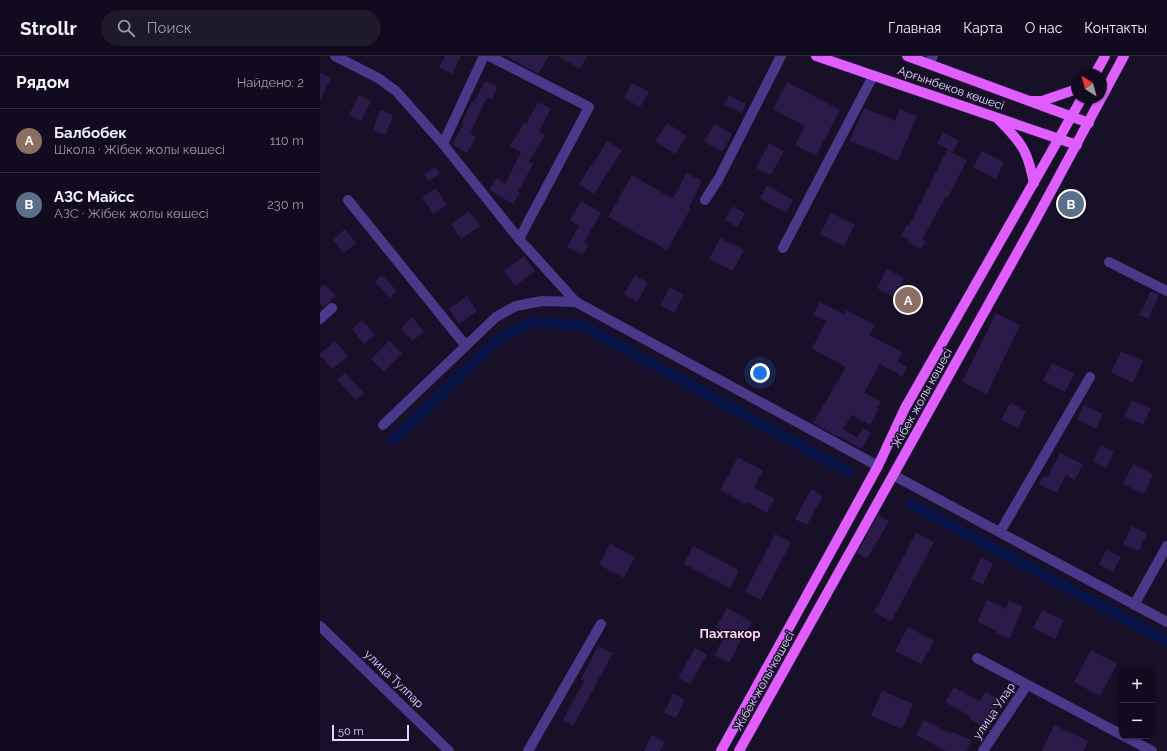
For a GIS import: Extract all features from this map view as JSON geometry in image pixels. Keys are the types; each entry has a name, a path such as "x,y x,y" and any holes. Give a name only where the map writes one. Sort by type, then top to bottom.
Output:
{"main road":[{"name":"Арғынбеков көшесі","path":"816,56 1077,145"},
{"name":"Арғынбеков көшесі","path":"907,56 931,60 1089,123"},
{"path":"1098,68 1105,56"},
{"name":"Жібек жолы көшесі","path":"739,751 1077,145 1124,56"},
{"path":"1032,101 1048,99 1071,91"},
{"name":"Жібек жолы көшесі","path":"721,751 878,466 905,408 1079,104"},
{"path":"996,117 1010,131 1023,148 1029,163 1034,183"}],"street":[{"path":"335,56 378,78 396,91 443,144 518,240 576,302 878,466"},
{"path":"443,144 484,56"},
{"path":"489,56 589,108 518,240"},
{"path":"705,200 719,178 781,56"},
{"path":"783,248 873,76"},
{"path":"348,200 466,346"},
{"path":"1109,262 1167,291"},
{"path":"383,425 496,317 516,306 542,301 576,302"},
{"path":"320,319 332,308"},
{"path":"1000,532 1090,377"},
{"path":"893,475 1167,622"},
{"path":"1134,605 1167,546"},
{"path":"528,751 601,624"},
{"name":"улица Тулпар","path":"320,626 449,751"},
{"path":"977,658 1119,734"},
{"name":"улица Улар","path":"983,751 1027,684"},
{"path":"1129,739 1152,751"}],"building":[{"path":"445,56 461,56 452,74 439,67"},
{"path":"506,56 549,56 538,74"},
{"path":"558,56 587,56 580,69"},
{"path":"320,73 331,78 320,100"},
{"path":"485,81 497,87 492,99 487,97 470,134 476,137 467,153 452,144 464,123 462,122 472,101 474,102"},
{"path":"787,82 840,110 816,156 795,145 805,126 773,109"},
{"path":"632,83 649,92 640,107 624,98"},
{"path":"359,95 371,101 361,121 349,115"},
{"path":"729,95 746,104 742,113 724,104"},
{"path":"538,102 551,109 539,131 545,135 529,162 533,164 518,192 520,193 513,204 489,190 496,178 505,184 521,152 510,146 524,123 526,124"},
{"path":"864,108 895,121 900,109 917,116 898,161 850,141"},
{"path":"380,110 393,115 386,135 373,130"},
{"path":"667,123 687,136 675,154 655,141"},
{"path":"715,124 732,134 722,152 704,141"},
{"path":"943,132 959,141 953,152 937,143"},
{"path":"607,141 622,150 594,194 579,184"},
{"path":"769,143 784,151 771,175 756,168"},
{"path":"947,150 967,160 948,197 946,196 922,240 925,242 921,249 907,242 908,239 901,236 907,225 909,226"},
{"path":"982,151 1004,162 996,179 973,167"},
{"path":"435,167 440,173 429,181 424,174"},
{"path":"686,173 702,181 689,207 691,208 667,250 608,217 632,175 673,199"},
{"path":"767,185 793,200 786,213 760,198"},
{"path":"436,188 447,205 433,214 422,197"},
{"path":"1068,193 1082,200 1075,215 1060,207"},
{"path":"581,201 601,213 584,242 588,245 582,255 567,247 579,226 570,220"},
{"path":"733,206 745,214 737,227 725,220"},
{"path":"469,211 480,226 461,239 451,224"},
{"path":"831,213 855,225 844,246 820,234"},
{"path":"345,229 356,243 344,253 333,240"},
{"path":"720,238 744,250 733,271 709,259"},
{"path":"524,256 535,271 515,286 504,271"},
{"path":"887,269 904,278 895,297 877,288"},
{"path":"382,275 397,291 390,298 375,282"},
{"path":"635,275 648,283 637,302 624,294"},
{"path":"324,284 336,296 324,307 320,303 320,288"},
{"path":"670,287 684,295 674,313 660,305"},
{"path":"1151,291 1159,295 1148,319 1139,315"},
{"path":"467,296 477,311 459,324 449,309"},
{"path":"820,302 844,314 846,310 875,325 869,335 902,352 898,362 907,367 902,376 880,364 864,393 881,402 877,408 879,410 870,425 852,415 843,429 857,438 863,428 871,433 861,449 813,423 846,367 812,349 826,321 813,315"},
{"path":"996,313 1020,325 987,394 962,382"},
{"path":"412,317 424,332 412,341 401,328"},
{"path":"362,320 375,335 364,344 352,329"},
{"path":"335,341 348,356 332,369 320,354"},
{"path":"389,341 402,353 384,372 371,359"},
{"path":"1121,351 1143,361 1133,383 1111,372"},
{"path":"1052,363 1074,374 1065,392 1043,381"},
{"path":"345,373 364,393 356,400 337,380"},
{"path":"1132,400 1151,409 1143,425 1124,416"},
{"path":"1010,403 1026,411 1018,428 1001,420"},
{"path":"1084,405 1103,414 1096,429 1077,419"},
{"path":"1101,445 1114,452 1106,468 1093,461"},
{"path":"1060,453 1083,464 1075,480 1066,475 1057,493 1039,484 1043,476 1047,478"},
{"path":"738,457 763,471 754,487 775,499 767,513 720,490"},
{"path":"1133,464 1153,474 1144,494 1123,484"},
{"path":"811,489 823,496 807,525 795,519"},
{"path":"878,515 889,521 867,559 857,553"},
{"path":"1132,526 1147,534 1139,551 1123,544"},
{"path":"916,533 934,542 891,622 874,612"},
{"path":"775,534 791,542 761,600 745,592"},
{"path":"610,544 635,557 624,578 599,565"},
{"path":"693,546 739,570 730,588 684,564"},
{"path":"1106,550 1121,557 1113,572 1099,565"},
{"path":"981,558 993,563 983,585 971,579"},
{"path":"987,600 1006,609 1009,601 1023,606 1010,639 977,622"},
{"path":"727,608 752,622 729,663 715,655 726,633 716,627"},
{"path":"1042,610 1064,620 1055,639 1033,628"},
{"path":"908,627 934,641 921,664 895,651"},
{"path":"598,646 613,653 573,726 563,720 584,681 581,679"},
{"path":"695,648 707,655 690,684 678,678"},
{"path":"1091,650 1117,664 1100,696 1074,682"},
{"path":"954,687 979,701 986,692 1001,701 984,728 969,718 970,716 945,702"},
{"path":"882,691 913,704 902,729 871,716"},
{"path":"673,694 685,699 676,718 664,713"},
{"path":"924,720 951,734 952,732 971,740 967,751 946,751 916,735"},
{"path":"1054,725 1088,741 1084,751 1042,751"},
{"path":"652,735 665,742 660,751 644,751"}],"waterway":[{"path":"394,439 498,339 533,321 584,326 848,472"},
{"path":"911,504 1167,641"}],"place":[{"name":"АЗС Майсс","path":"1071,204"},
{"name":"Балбобек","path":"908,300"}],"district":[{"name":"Пахтакор","path":"730,633"}]}
